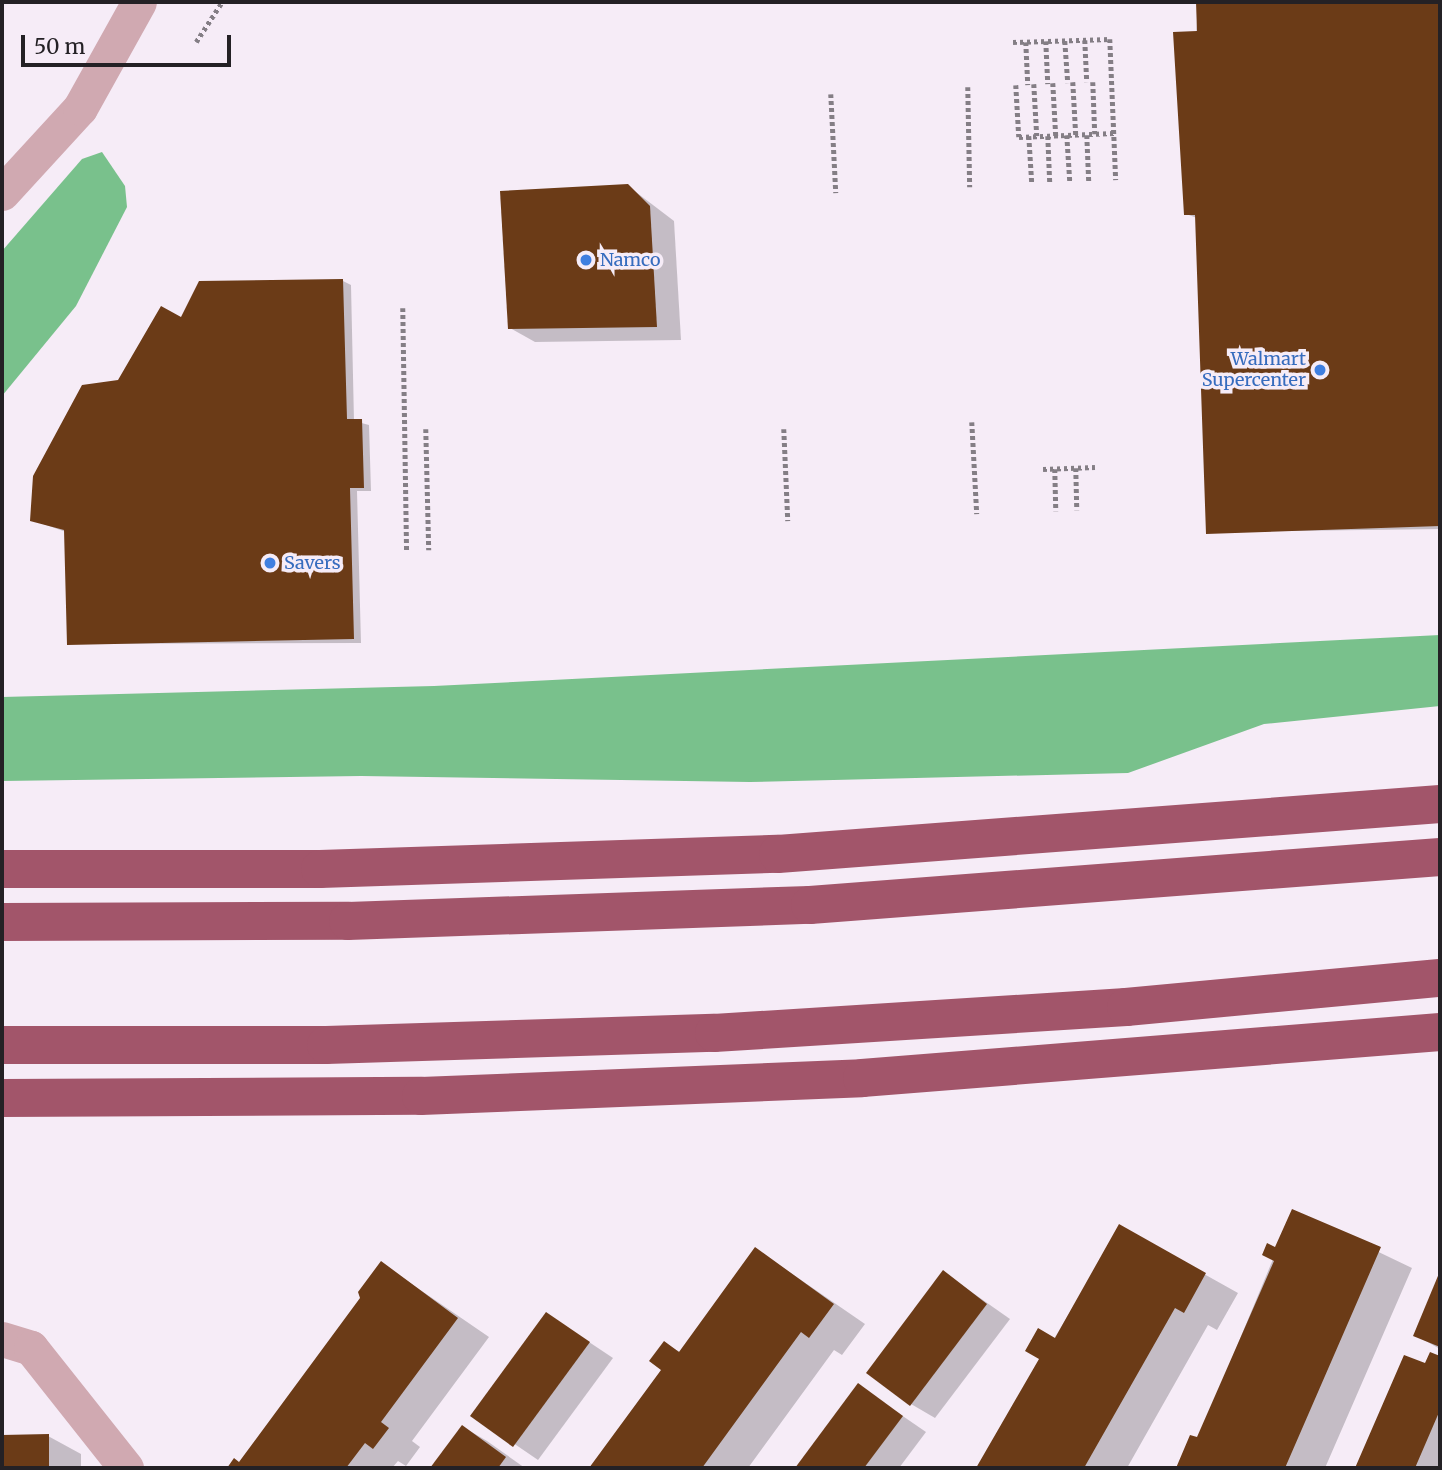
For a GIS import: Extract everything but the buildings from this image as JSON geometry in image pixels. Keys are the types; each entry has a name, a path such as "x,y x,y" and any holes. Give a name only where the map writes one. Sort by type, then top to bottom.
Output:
{"highway":[{"path":"2,869 320,869 724,856 1128,832 1440,804"},
{"path":"2,922 348,921 797,906 1440,857"},
{"path":"2,1045 340,1044 714,1033 1113,1008 1440,978"},
{"path":"2,1098 421,1096 834,1080 1440,1031"}],"street":[{"path":"2,193 80,108 139,2"},
{"path":"2,1339 31,1348 126,1468"}],"path":[{"path":"196,42 222,2"},
{"path":"1013,42 1110,39 1116,180"},
{"path":"1085,40 1095,134"},
{"path":"1046,41 1056,136"},
{"path":"1065,41 1076,135"},
{"path":"1026,42 1037,136"},
{"path":"1016,85 1019,137 1114,134"},
{"path":"968,87 970,187"},
{"path":"831,94 836,193"},
{"path":"1067,135 1070,183"},
{"path":"1087,135 1089,182"},
{"path":"1029,136 1032,184"},
{"path":"1048,136 1050,184"},
{"path":"403,308 407,550"},
{"path":"972,422 977,514"},
{"path":"426,429 429,550"},
{"path":"784,429 788,521"},
{"path":"1043,469 1095,467"},
{"path":"1076,468 1077,510"},
{"path":"1055,469 1056,511"}],"green space":[{"path":"102,152 125,186 127,207 76,306 2,396 2,251 82,159"},
{"path":"1440,635 1440,706 1264,724 1128,773 750,782 361,776 2,781 2,697 434,686"}],"place":[{"name":"Namco","path":"586,260"},
{"name":"Walmart Supercenter","path":"1320,370"},
{"name":"Savers","path":"270,563"}]}
